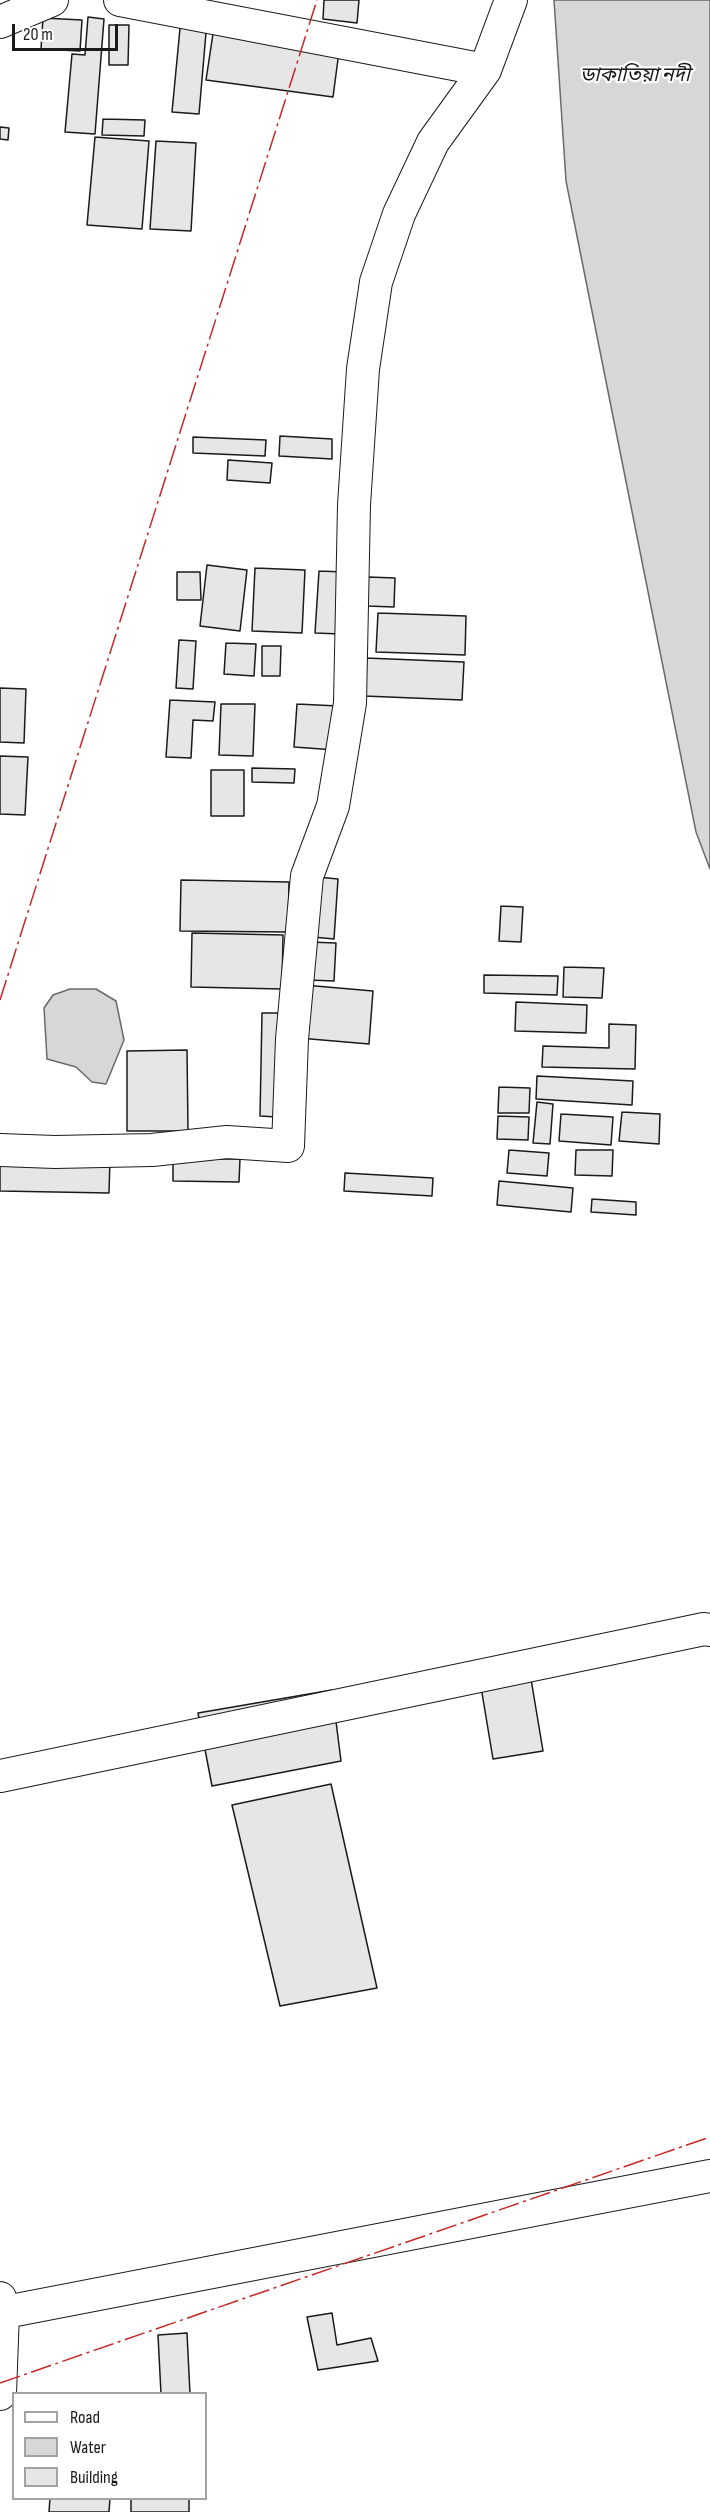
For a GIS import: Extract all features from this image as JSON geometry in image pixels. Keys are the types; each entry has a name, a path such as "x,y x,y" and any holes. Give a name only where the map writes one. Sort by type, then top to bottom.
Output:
{"street":[{"path":"0,22 52,0"},
{"path":"120,0 485,70"},
{"path":"0,1150 55,1152 152,1150 227,1142 288,1146 292,1039 307,876 333,806 350,703 354,505 363,369 376,282 399,214 433,142 485,70 511,0"},
{"path":"0,1776 680,1634 710,1630"},
{"path":"0,2394 1,2307 710,2176"}],"water":[{"name":"ডাকাতিয়া নদী","path":"554,0 710,0 710,869 696,832 566,181"},
{"path":"70,989 96,989 116,1001 124,1040 106,1084 92,1082 76,1067 47,1059 44,1008 53,995"}],"building":[{"path":"324,0 359,0 357,23 323,19"},
{"path":"88,17 104,19 95,134 65,132 72,54 85,55"},
{"path":"43,18 82,20 80,51 41,49"},
{"path":"181,18 207,21 199,114 172,112"},
{"path":"109,25 129,25 128,65 109,65"},
{"path":"214,27 340,44 333,97 206,80"},
{"path":"103,119 145,120 144,136 102,135"},
{"path":"0,127 9,128 8,140 0,139"},
{"path":"95,137 149,141 142,229 87,225"},
{"path":"156,141 196,143 191,231 150,229"},
{"path":"280,436 332,439 332,459 279,456"},
{"path":"193,437 266,440 265,456 193,453"},
{"path":"228,460 272,463 270,483 227,480"},
{"path":"207,565 247,570 240,631 200,626"},
{"path":"255,568 305,570 302,633 252,631"},
{"path":"319,571 344,572 340,634 315,633"},
{"path":"177,572 200,572 201,600 177,600"},
{"path":"368,577 395,578 394,607 367,606"},
{"path":"378,613 466,616 465,655 376,652"},
{"path":"179,640 196,641 193,689 176,688"},
{"path":"226,643 256,644 254,676 224,674"},
{"path":"262,646 281,646 280,676 262,676"},
{"path":"366,658 464,662 462,700 364,696"},
{"path":"0,688 26,689 24,743 0,742"},
{"path":"170,700 215,702 213,721 193,720 191,758 166,757"},
{"path":"221,704 255,704 253,756 219,755"},
{"path":"297,704 338,706 335,750 294,747"},
{"path":"0,756 28,757 25,815 0,814"},
{"path":"252,768 295,769 294,783 252,782"},
{"path":"211,770 244,770 244,816 211,816"},
{"path":"318,877 338,879 334,939 313,937"},
{"path":"181,880 289,882 288,932 180,931"},
{"path":"501,906 523,907 521,942 499,941"},
{"path":"192,933 283,935 282,989 191,987"},
{"path":"309,942 336,943 334,981 308,980"},
{"path":"564,967 604,968 602,998 563,997"},
{"path":"484,975 558,976 557,995 484,993"},
{"path":"304,985 373,991 369,1044 299,1038"},
{"path":"516,1002 587,1005 586,1033 515,1031"},
{"path":"262,1013 278,1013 277,1117 260,1116"},
{"path":"609,1024 636,1025 635,1069 542,1067 543,1046 609,1048"},
{"path":"187,1050 188,1131 127,1131 127,1051"},
{"path":"537,1076 633,1081 632,1105 536,1099"},
{"path":"499,1087 530,1088 529,1113 498,1113"},
{"path":"537,1102 553,1104 550,1144 533,1143"},
{"path":"622,1112 660,1114 659,1144 619,1141"},
{"path":"561,1114 613,1117 611,1145 559,1141"},
{"path":"498,1116 529,1117 528,1140 497,1139"},
{"path":"509,1150 549,1153 547,1176 507,1173"},
{"path":"576,1150 613,1150 612,1176 575,1175"},
{"path":"0,1157 110,1159 109,1193 0,1191"},
{"path":"173,1159 240,1159 239,1182 173,1181"},
{"path":"345,1173 433,1178 432,1196 344,1191"},
{"path":"499,1181 573,1188 571,1212 497,1205"},
{"path":"592,1199 636,1202 636,1215 591,1212"},
{"path":"527,1655 543,1751 493,1759 477,1663"},
{"path":"332,1690 341,1761 212,1786 198,1713"},
{"path":"331,1784 377,1988 280,2006 232,1805"},
{"path":"332,2313 337,2345 371,2338 378,2361 318,2370 307,2317"},
{"path":"187,2333 190,2392 161,2392 158,2335"},
{"path":"50,2500 110,2500 109,2512 49,2512"},
{"path":"131,2500 189,2500 189,2512 131,2512"}],"power":[{"path":"0,1000 317,0"},
{"path":"0,2383 710,2137"}]}
